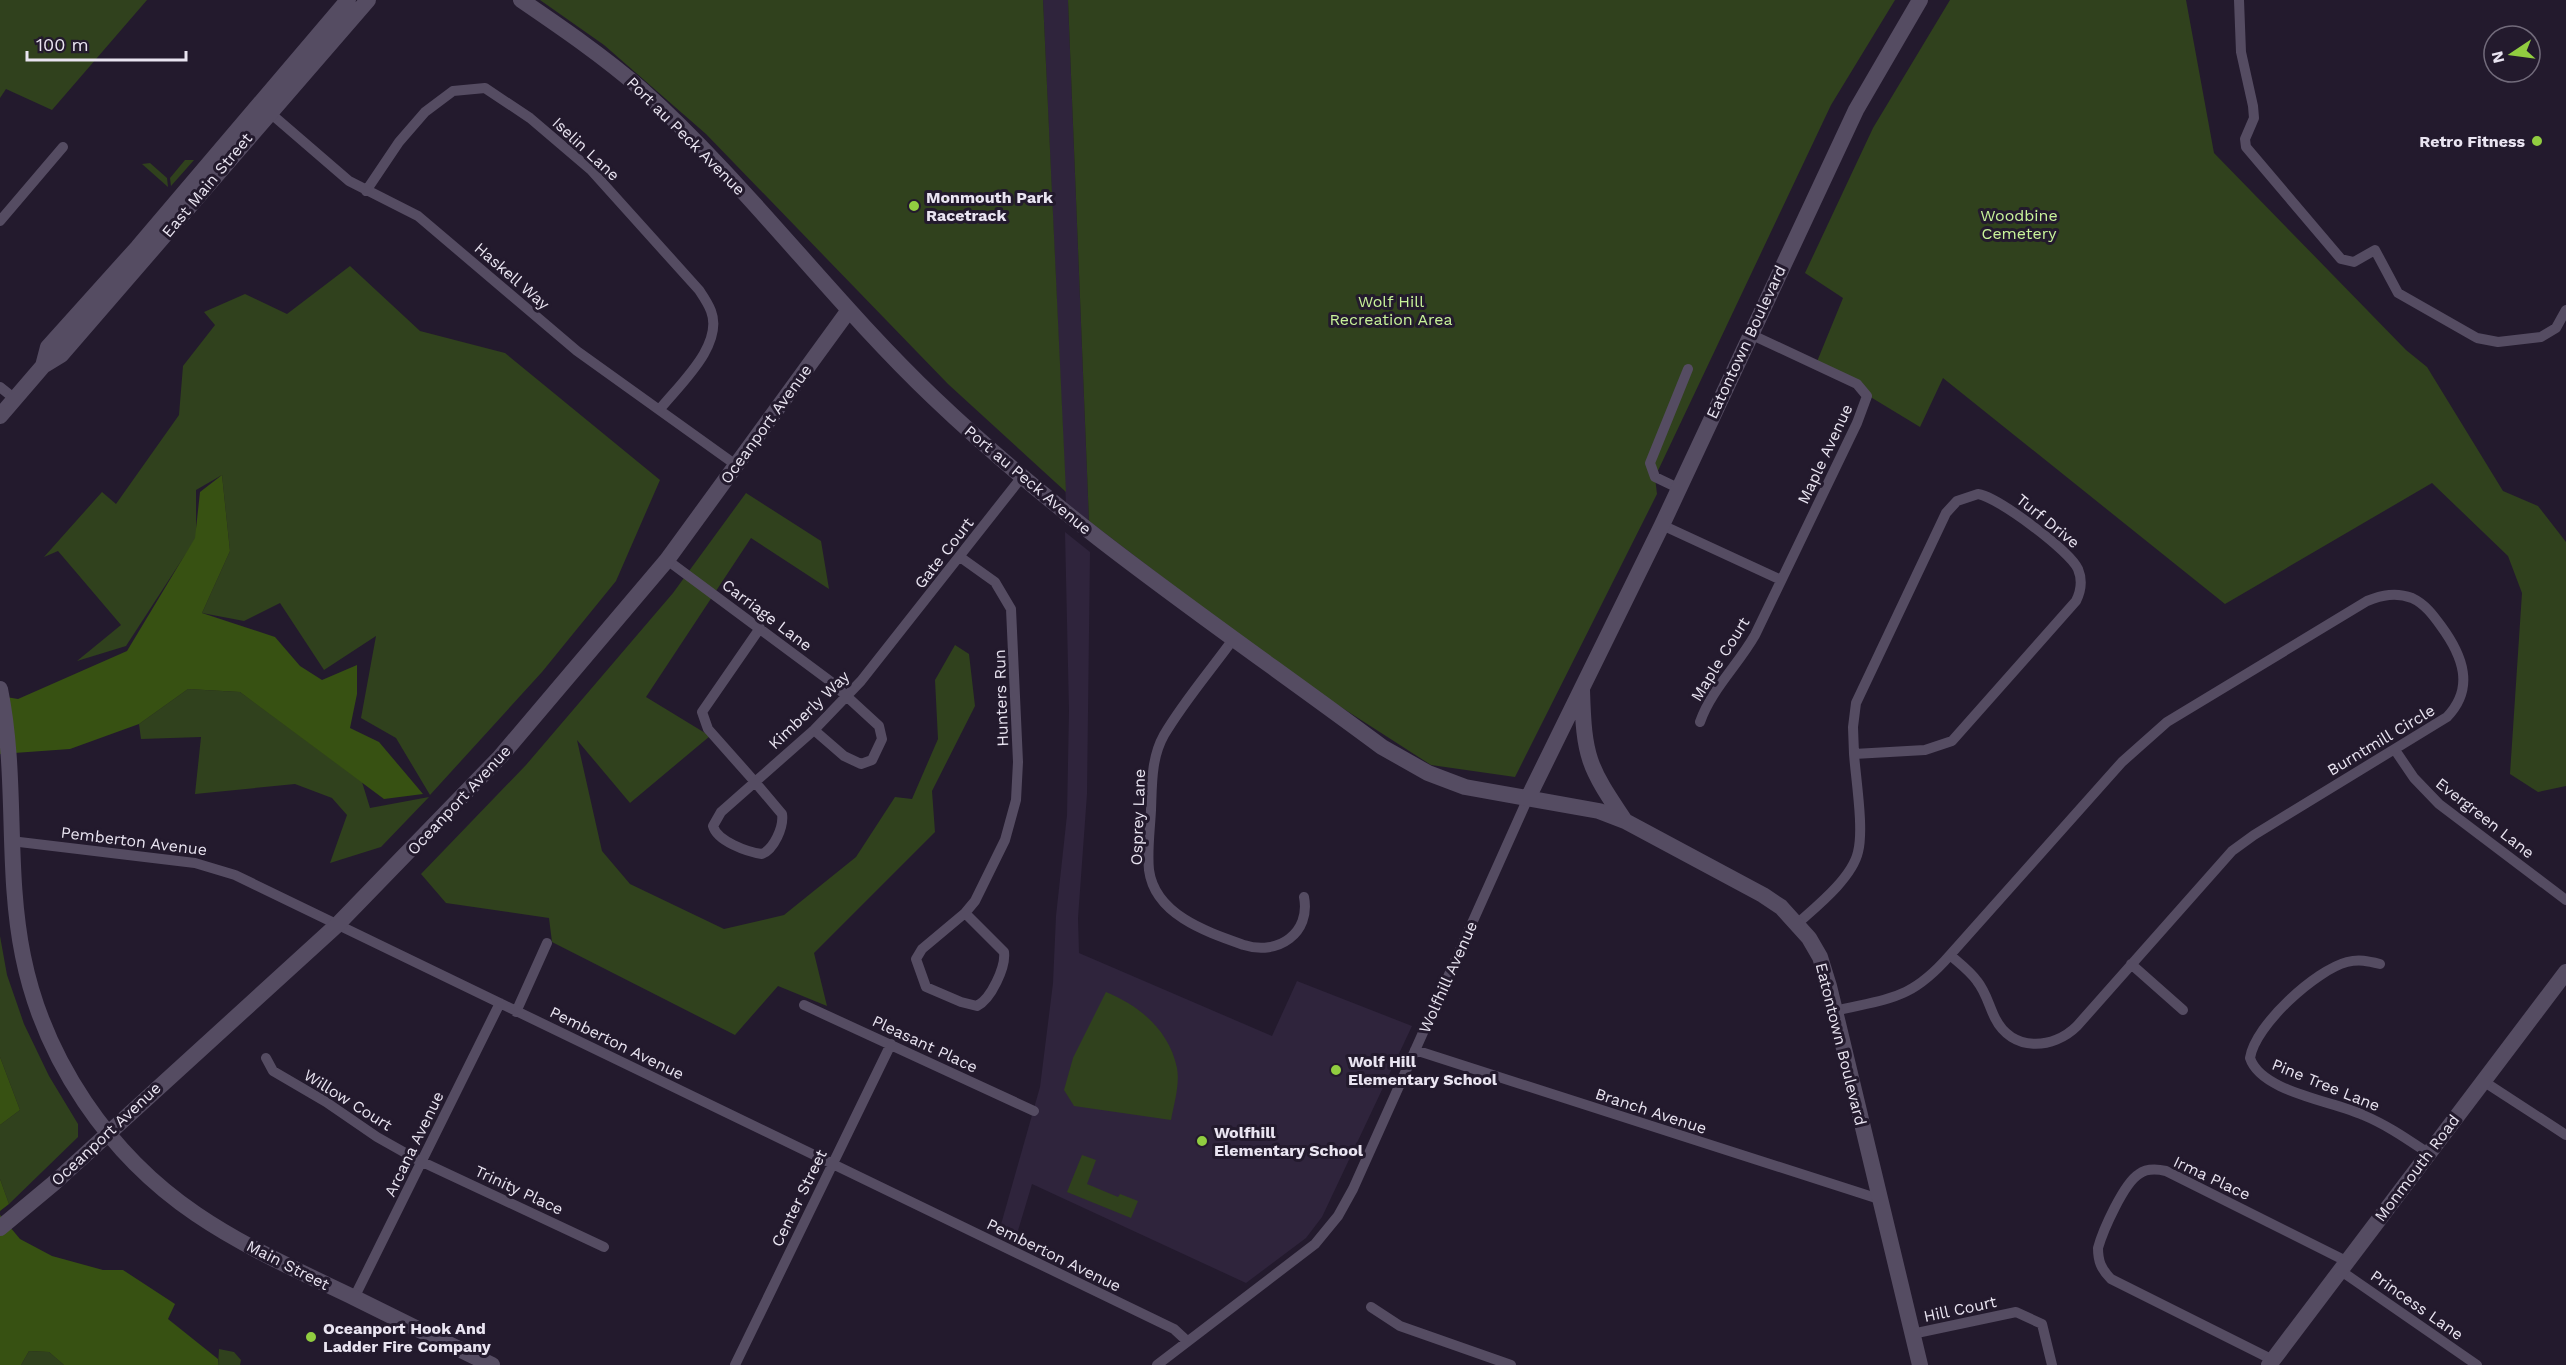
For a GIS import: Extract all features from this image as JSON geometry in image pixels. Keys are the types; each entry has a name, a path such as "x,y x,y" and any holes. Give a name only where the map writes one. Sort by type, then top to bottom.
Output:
{"street":[{"name":"East Main Street","path":"43,366 48,347 138,247 348,0"},
{"name":"East Main Street","path":"0,416 43,366 61,355 368,0"},
{"name":"Port au Peck Avenue","path":"521,0 609,62 664,111 931,395 1021,478 1093,534 1382,747 1411,765 1465,787 1571,804 1625,821"},
{"name":"Eatontown Boulevard","path":"1582,689 1662,525 1856,110 1920,0"},
{"path":"2239,0 2241,52 2254,118 2245,139 2246,147 2341,259 2354,262 2375,250 2398,293 2461,331 2488,341 2508,342 2547,336 2556,328 2566,310"},
{"name":"Iselin Lane","path":"366,191 425,112 453,91 485,88 530,118 591,170 699,290 712,312 712,338 699,360 660,409"},
{"name":"Haskell Way","path":"269,112 349,181 418,216 577,351 736,465"},
{"path":"0,221 63,147"},
{"name":"Oceanport Avenue","path":"6,1223 337,925 500,757 667,560 849,310"},
{"name":"Maple Avenue","path":"1750,334 1857,384 1867,396 1857,423 1781,580"},
{"path":"1678,488 1655,477 1650,463 1688,369"},
{"path":"0,387 15,399"},
{"name":"Gate Court","path":"917,611 1021,478"},
{"name":"Turf Drive","path":"1798,923 1822,902 1844,877 1858,852 1852,727 1856,703 1950,507 1967,496 1988,496 2069,556 2081,581 2076,601 1958,736 1940,746 1925,750 1854,754"},
{"path":"1662,525 1781,580"},
{"name":"Hunters Run","path":"960,557 995,582 1005,595 1012,615 1018,779 1012,818 998,858 975,902 965,913"},
{"name":"Carriage Lane","path":"667,560 760,628 846,696 882,731 879,749 872,760 861,764 849,760 814,730"},
{"name":"Maple Court","path":"1700,722 1711,697 1744,654 1781,580"},
{"name":"Burntmill Circle","path":"1835,1011 1913,990 1933,975 1950,955 2143,740 2167,722 2367,602 2390,595 2413,599 2429,610 2457,650 2464,677 2462,695 2447,717 2254,835 2232,851 2072,1031 2054,1041 2036,1045 2019,1041 2003,1029 1979,983 1950,955"},
{"name":"Kimberly Way","path":"755,782 782,814 783,821 770,850 762,854 717,835 712,826 721,812 755,782 814,730 846,696 917,611"},
{"path":"755,782 715,738 703,721 704,706 760,628"},
{"name":"Osprey Lane","path":"1234,638 1169,727 1158,748 1152,781 1149,865 1152,883 1163,902 1181,917 1238,943 1258,948 1276,947 1296,934 1305,918 1304,897"},
{"path":"1582,689 1586,754 1595,776 1625,821"},
{"name":"Wolfhill Avenue","path":"1157,1365 1282,1270 1324,1234 1353,1189 1528,798 1582,689"},
{"path":"1,693 18,932 34,998 64,1068 108,1132"},
{"name":"Evergreen Lane","path":"2396,750 2414,778 2439,804 2566,900"},
{"name":"Eatontown Boulevard","path":"1625,821 1763,895 1798,923 1820,957 1920,1365"},
{"name":"Pemberton Avenue","path":"11,841 211,866 235,875 1174,1329 1187,1341"},
{"path":"965,913 1004,952 1002,966 987,997 977,1006 961,1002 926,987 916,959 922,949 965,913"},
{"path":"516,1012 547,943"},
{"name":"Pine Tree Lane","path":"2380,964 2366,960 2349,961 2324,973 2305,986 2256,1038 2250,1058 2258,1073 2273,1082 2361,1114 2396,1132 2428,1153"},
{"path":"2131,964 2183,1010"},
{"name":"Monmouth Road","path":"2271,1362 2566,972"},
{"name":"Arcana Avenue","path":"354,1298 500,1003"},
{"name":"Pleasant Place","path":"804,1005 1034,1111"},
{"name":"Center Street","path":"735,1365 891,1044"},
{"name":"Branch Avenue","path":"1415,1050 1879,1198"},
{"name":"Willow Court","path":"266,1058 273,1071 326,1102 377,1137 422,1160"},
{"path":"2482,1081 2566,1135"},
{"name":"Main Street","path":"108,1132 128,1158 197,1215 267,1255 492,1365"},
{"name":"Trinity Place","path":"422,1160 604,1247"},
{"name":"Irma Place","path":"2271,1362 2111,1279 2104,1272 2098,1259 2098,1248 2131,1180 2142,1172 2157,1169 2166,1171 2344,1266"},
{"name":"Princess Lane","path":"2344,1266 2476,1365"},
{"path":"1371,1307 1400,1326 1511,1365"},
{"name":"Hill Court","path":"1912,1334 2016,1312 2042,1324 2052,1365"}],"shaded area":[{"path":"1043,0 1068,0 1089,521 1066,504"},
{"path":"222,475 230,551 202,613 275,637 300,666 322,680 357,665 357,694 350,728 379,742 423,794 384,799 240,692 188,689 139,724 70,749 0,754 0,696 18,699 127,651 195,538 200,492"},
{"name":"Wolfhill Elementary School","path":"1065,532 1090,552 1087,794 1078,918 1079,953 1272,1036 1297,981 1412,1026 1322,1217 1306,1238 1246,1283 1032,1184 1014,1244 998,1235 1040,1087 1053,983 1056,916 1067,815 1069,711"},
{"path":"0,1057 20,1110 0,1125"},
{"path":"0,1179 9,1204 0,1211"},
{"path":"0,1215 20,1239 52,1256 103,1270 123,1270 175,1304 168,1319 218,1359 218,1365 64,1365 49,1352 29,1351 21,1365 0,1365"}],"green space":[{"path":"0,0 147,0 52,110 6,89 0,98"},
{"name":"Monmouth Park Racetrack","path":"540,0 1043,0 1066,492 948,384 706,134 604,45"},
{"name":"Wolf Hill Recreation Area","path":"1068,0 1895,0 1831,105 1655,477 1657,494 1515,777 1431,765 1288,673 1089,521"},
{"name":"Woodbine Cemetery","path":"1950,0 2186,0 2214,153 2406,350 2427,367 2503,491 2538,506 2566,542 2566,786 2538,792 2510,774 2522,593 2508,556 2432,483 2225,604 1943,378 1920,427 1816,364 1843,298 1805,273 1873,128"},
{"path":"185,160 194,160 171,186 170,178"},
{"path":"150,163 167,178 168,187 142,164"},
{"path":"350,266 420,331 505,353 660,480 616,581 542,672 430,795 396,738 361,718 376,636 324,670 280,603 244,621 202,613 230,551 222,475 196,490 196,538 126,646 77,661 121,625 58,551 44,557 102,492 116,504 179,415 183,366 215,325 204,312 245,294 287,314"},
{"path":"746,493 821,541 829,589 751,538 646,697 710,736 630,803 577,740 602,851 630,884 724,929 784,915 856,857 895,797 912,799 938,739 935,680 955,645 969,654 975,706 932,791 935,832 814,953 827,1006 778,986 735,1035 552,942 549,918 446,903 421,874 526,765 673,593"},
{"path":"188,689 240,692 362,782 370,808 429,797 381,847 330,863 347,815 332,798 295,784 195,794 201,737 141,739 139,724"},
{"path":"0,936 7,975 24,1024 49,1076 78,1124 78,1137 9,1204 0,1179 0,1125 20,1110 0,1057"},
{"path":"1106,992 1141,1012 1160,1031 1167,1042 1178,1074 1171,1120 1074,1106 1064,1090 1073,1058"},
{"path":"1082,1155 1096,1160 1087,1184 1118,1197 1120,1194 1138,1201 1131,1218 1067,1192"},
{"path":"219,1349 234,1352 241,1360 240,1365 218,1365"},
{"path":"29,1351 49,1352 64,1365 21,1365"}],"place":[{"name":"Retro Fitness","path":"2537,141"},
{"name":"Monmouth Park Racetrack","path":"914,206"},
{"name":"Wolf Hill Elementary School","path":"1336,1070"},
{"name":"Wolfhill Elementary School","path":"1202,1141"},
{"name":"Oceanport Hook And Ladder Fire Company","path":"311,1337"}]}
